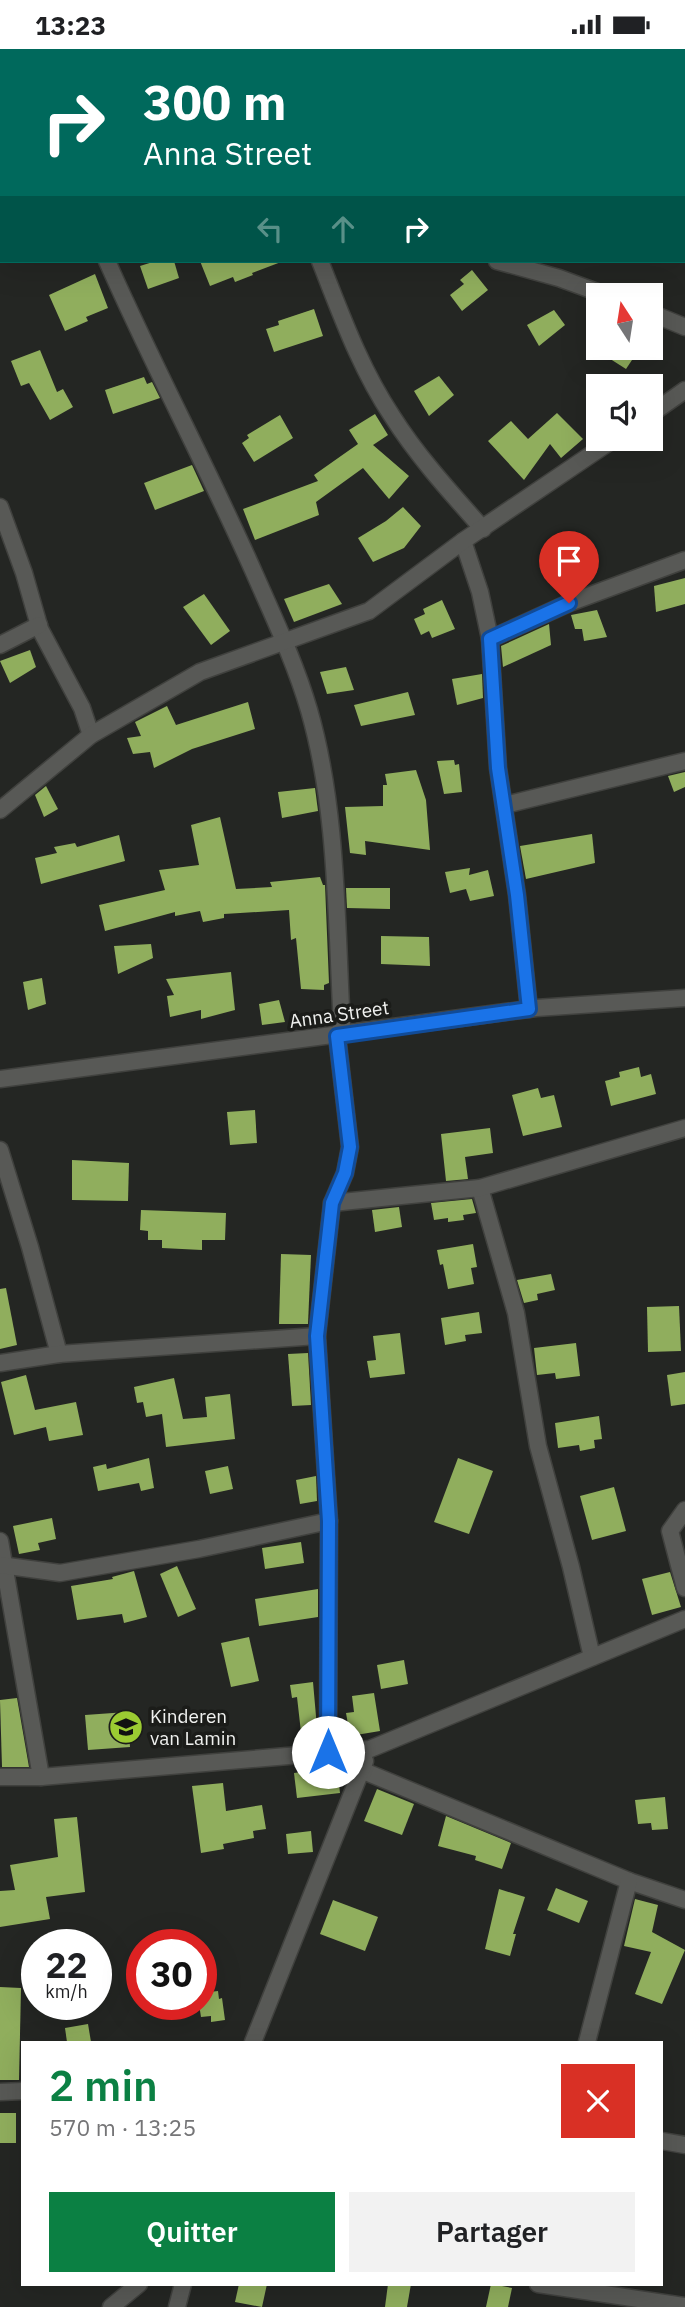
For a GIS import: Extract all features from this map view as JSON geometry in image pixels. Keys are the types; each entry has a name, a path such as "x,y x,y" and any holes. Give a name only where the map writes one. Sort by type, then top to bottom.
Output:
{"street":[{"path":"108,263 226,511 284,643 309,711 324,785 339,920 342,1025 337,1036 350,1147 345,1173 332,1203 317,1336 329,1521 328,1752"},
{"path":"321,263 363,367 392,417 482,529"},
{"path":"504,263 586,288"},
{"path":"663,318 685,327"},
{"path":"663,406 685,390"},
{"path":"0,810 91,735 200,672 369,611 463,541 596,451"},
{"path":"0,507 39,625 82,708 91,735"},
{"path":"463,541 480,592 490,639 498,768 505,805 529,1009"},
{"path":"490,639 569,603 685,560"},
{"path":"0,645 39,625"},
{"path":"505,805 685,761"},
{"name":"Anna Street","path":"0,1079 529,1009 685,998"},
{"path":"332,1203 480,1188 685,1128"},
{"path":"0,1150 59,1354"},
{"path":"480,1188 516,1313 538,1446 592,1657"},
{"path":"0,1363 59,1354 317,1336"},
{"path":"685,1510 670,1531 685,1588"},
{"path":"2,1565 60,1573 200,1549 329,1521"},
{"path":"0,1541 2,1565 41,1777"},
{"path":"0,1777 41,1777 370,1749 685,1619"},
{"path":"253,2041 370,1749"},
{"path":"361,1770 629,1881 685,1900"},
{"path":"587,2041 629,1881"},
{"path":"0,2092 21,2091"},
{"path":"663,2141 685,2145"},
{"path":"111,2307 137,2286"},
{"path":"177,2307 182,2286"},
{"path":"551,2286 685,2306"}],"building":[{"path":"150,263 175,263 179,278 148,289 140,266"},
{"path":"201,263 278,263 235,282 233,277 210,286"},
{"path":"472,270 488,290 462,311 450,295 464,284 460,280"},
{"path":"95,274 108,308 86,317 88,321 65,331 49,295"},
{"path":"314,309 323,336 274,352 266,329 279,325 278,321"},
{"path":"554,310 565,325 539,346 527,325"},
{"path":"40,350 57,392 63,389 73,407 50,420 29,383 21,386 11,361"},
{"path":"613,361 631,361 626,369"},
{"path":"439,376 454,395 429,416 414,391"},
{"path":"144,377 147,384 152,382 160,398 113,414 105,390"},
{"path":"557,413 583,439 561,458 550,444 524,480 488,441 511,421 528,439"},
{"path":"375,414 388,435 373,445 409,476 389,499 363,468 316,502 319,515 255,540 243,509 318,481 314,475 358,444 349,430"},
{"path":"280,415 293,438 254,462 242,443 249,438 247,435"},
{"path":"192,465 204,491 155,510 144,483"},
{"path":"403,507 421,526 404,548 373,562 358,538"},
{"path":"685,578 685,604 656,612 654,586"},
{"path":"329,584 342,604 294,622 284,599"},
{"path":"204,594 230,631 211,645 183,607"},
{"path":"442,600 455,629 432,638 429,631 421,635 414,619 425,614 423,609"},
{"path":"597,610 607,637 584,641 582,629 575,629 571,615"},
{"path":"549,624 551,645 503,667 501,646"},
{"path":"30,650 36,667 10,683 0,661"},
{"path":"346,667 354,690 327,694 320,672"},
{"path":"482,674 483,698 457,705 452,679"},
{"path":"408,692 415,715 361,726 354,705"},
{"path":"248,702 255,729 192,749 154,768 150,752 133,754 127,738 141,736 135,722 167,706 176,725"},
{"path":"454,760 455,765 459,764 462,792 444,794 437,761"},
{"path":"416,770 426,800 430,850 365,841 366,855 350,853 345,807 383,806 383,785 387,785 385,774"},
{"path":"685,772 685,787 674,792 668,776"},
{"path":"46,786 58,809 44,817 35,795"},
{"path":"315,788 318,811 282,818 278,792"},
{"path":"220,817 236,889 272,887 270,882 320,877 325,885 329,983 324,985 324,990 301,989 296,938 291,940 289,910 224,914 224,918 203,922 200,911 175,916 175,912 105,931 99,905 165,890 159,870 199,865 191,825"},
{"path":"592,834 595,863 526,879 520,846"},
{"path":"119,835 125,861 41,884 35,858 57,853 54,847 75,843 77,847"},
{"path":"470,868 469,875 488,870 494,896 470,901 466,889 450,893 445,872"},
{"path":"346,888 390,888 390,909 347,908"},
{"path":"381,936 429,937 430,966 381,964"},
{"path":"151,944 153,958 118,974 114,946"},
{"path":"231,972 235,1010 201,1019 201,1010 170,1017 167,996 174,995 166,979"},
{"path":"42,978 46,1004 28,1010 23,982"},
{"path":"279,1000 285,1022 262,1025 259,1004"},
{"path":"639,1067 641,1077 651,1074 656,1094 611,1106 605,1081 620,1077 619,1072"},
{"path":"538,1088 541,1098 554,1095 562,1127 523,1136 512,1095"},
{"path":"255,1110 257,1143 230,1145 227,1112"},
{"path":"490,1128 493,1153 465,1157 468,1179 446,1181 441,1134"},
{"path":"72,1160 129,1163 128,1201 72,1200"},
{"path":"472,1199 476,1213 463,1215 464,1220 434,1220 431,1203"},
{"path":"399,1207 402,1227 375,1232 372,1210"},
{"path":"141,1210 226,1213 225,1240 202,1240 202,1250 162,1248 162,1240 148,1240 148,1231 140,1230"},
{"path":"473,1244 477,1267 471,1268 474,1284 448,1289 437,1250"},
{"path":"281,1254 311,1255 308,1324 279,1324"},
{"path":"551,1274 555,1290 537,1294 538,1300 524,1303 517,1280"},
{"path":"6,1288 17,1345 0,1349 0,1289"},
{"path":"679,1306 681,1351 648,1352 647,1307"},
{"path":"479,1312 482,1333 465,1335 466,1341 445,1345 441,1318"},
{"path":"400,1333 405,1374 370,1378 367,1361 376,1360 373,1336"},
{"path":"576,1343 580,1376 556,1379 555,1373 537,1375 534,1348"},
{"path":"308,1353 311,1405 292,1406 288,1354"},
{"path":"685,1372 685,1404 671,1406 667,1375"},
{"path":"26,1375 35,1410 76,1402 83,1435 49,1441 46,1427 14,1435 1,1382"},
{"path":"174,1378 183,1419 207,1417 205,1397 230,1394 235,1439 166,1447 162,1414 146,1417 143,1402 137,1403 134,1387"},
{"path":"599,1416 602,1439 594,1440 595,1448 580,1451 579,1445 558,1448 555,1423"},
{"path":"149,1458 154,1488 141,1491 139,1483 98,1491 93,1467 106,1464 107,1469"},
{"path":"458,1458 493,1471 469,1534 434,1522"},
{"path":"228,1466 233,1489 210,1494 205,1471"},
{"path":"316,1476 317,1501 300,1504 296,1480"},
{"path":"614,1487 626,1531 592,1540 580,1496"},
{"path":"52,1518 56,1539 38,1543 40,1550 19,1554 13,1526"},
{"path":"301,1542 304,1563 265,1569 262,1548"},
{"path":"177,1566 196,1609 178,1617 160,1574"},
{"path":"134,1571 147,1617 124,1623 122,1614 77,1620 71,1586 113,1579 112,1577"},
{"path":"670,1572 681,1607 652,1615 642,1579"},
{"path":"318,1589 318,1617 259,1626 255,1599"},
{"path":"249,1637 259,1681 231,1687 221,1643"},
{"path":"404,1660 408,1684 381,1689 377,1665"},
{"path":"313,1682 318,1739 302,1741 297,1697 292,1698 290,1685"},
{"path":"374,1693 380,1731 350,1736 346,1713 354,1712 352,1696"},
{"path":"17,1698 29,1767 2,1767 0,1700"},
{"path":"127,1712 130,1747 88,1750 85,1715"},
{"path":"337,1767 340,1793 297,1798 294,1773"},
{"path":"223,1783 226,1811 262,1805 266,1829 253,1831 254,1838 223,1844 224,1849 201,1853 192,1786"},
{"path":"377,1789 414,1804 402,1835 364,1821"},
{"path":"665,1797 668,1829 652,1830 651,1823 638,1824 635,1800"},
{"path":"446,1816 511,1843 502,1869 475,1860 476,1856 438,1846"},
{"path":"77,1817 85,1892 46,1897 50,1919 0,1927 0,1891 15,1890 10,1865 58,1857 54,1819"},
{"path":"311,1831 313,1852 288,1854 286,1834"},
{"path":"556,1888 588,1901 579,1923 547,1910"},
{"path":"499,1889 525,1897 513,1934 516,1934 510,1956 485,1949"},
{"path":"635,1899 658,1905 652,1932 685,1950 662,2004 635,1994 651,1952 624,1946"},
{"path":"333,1900 378,1917 365,1951 320,1934"},
{"path":"0,1987 21,1988 19,2080 0,2080"},
{"path":"217,1991 219,1999 222,1998 225,2020 211,2022 217,2020"},
{"path":"88,2024 91,2041 67,2041 65,2028"},
{"path":"0,2113 16,2113 16,2143 0,2143"},
{"path":"239,2286 267,2286 262,2307 235,2302"},
{"path":"388,2286 411,2286 407,2307 385,2307"},
{"path":"491,2286 512,2288 508,2307 486,2307"}],"place":[{"name":"Kinderen van Lamin","path":"126,1727"}],"route":[{"path":"328,1752 329,1521 317,1336 332,1203 345,1173 350,1147 337,1036 529,1009 517,895 498,768 490,639 569,603"}]}
